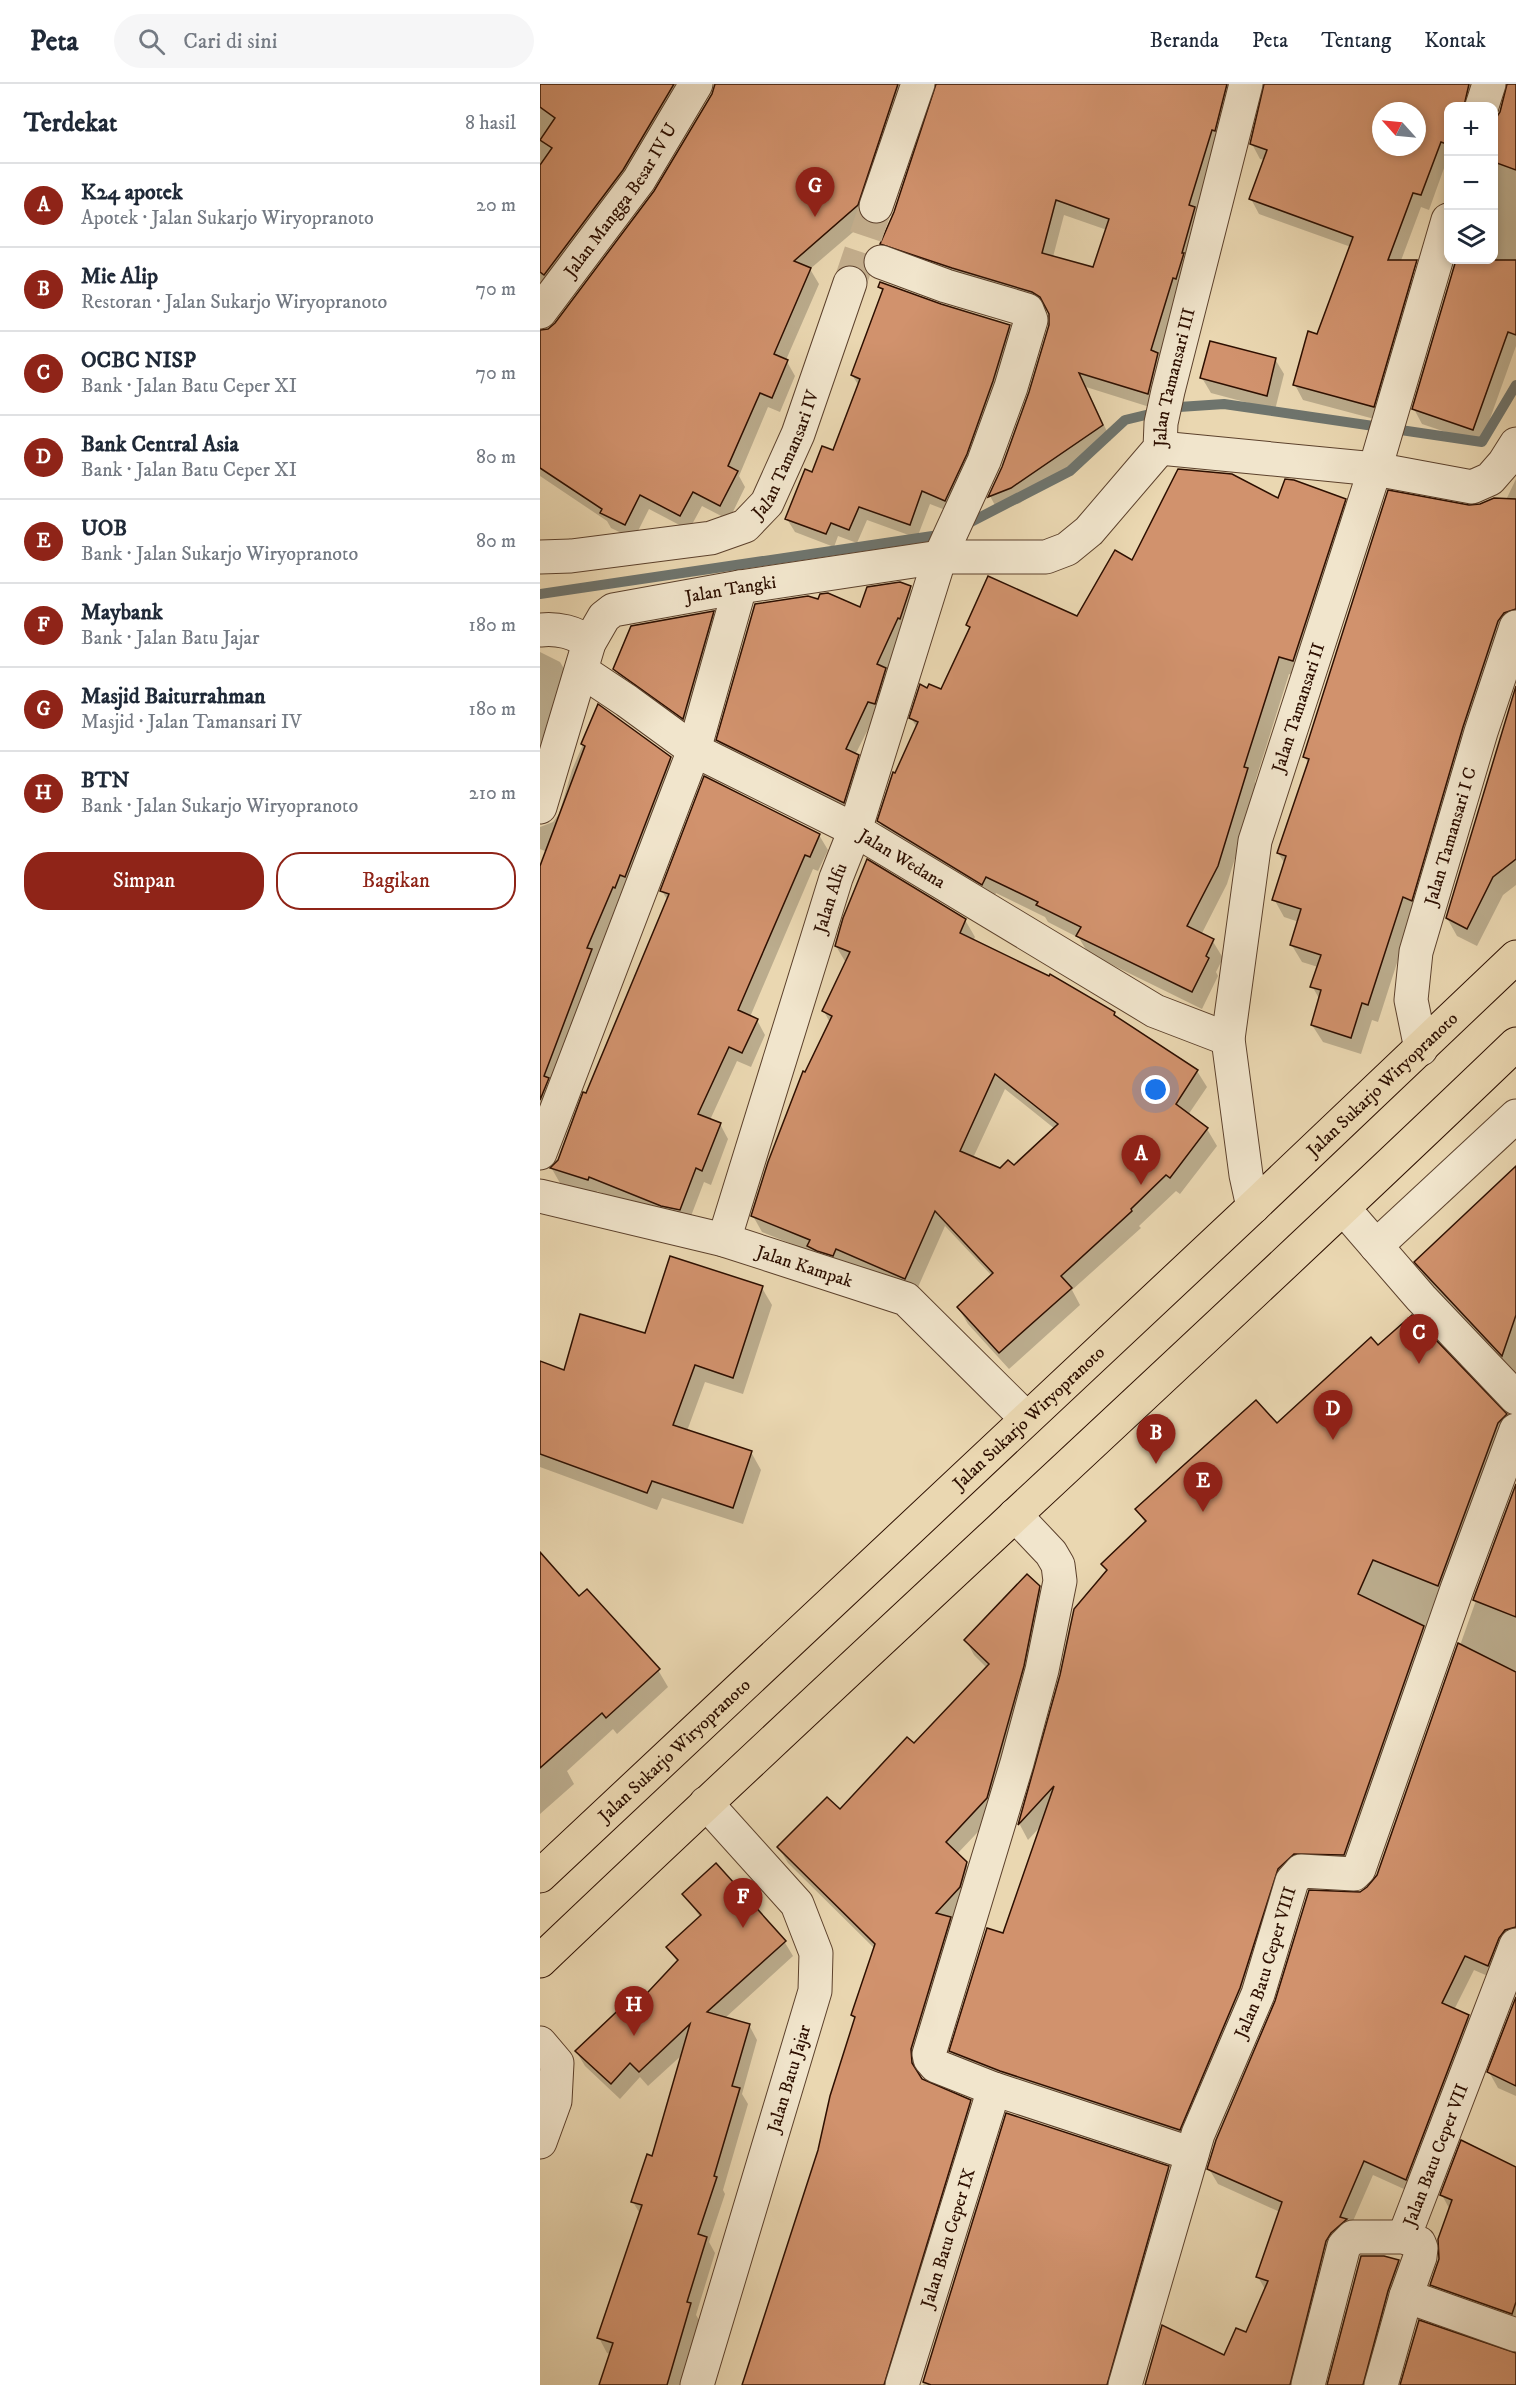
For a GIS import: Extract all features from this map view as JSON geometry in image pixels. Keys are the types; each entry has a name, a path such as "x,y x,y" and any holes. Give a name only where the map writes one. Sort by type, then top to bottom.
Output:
{"main road":[{"name":"Jalan Sukarjo Wiryopranoto","path":"540,1876 1421,1049 1516,957"},
{"path":"540,1961 706,1803 1344,1209 1516,1044"}],"street":[{"name":"Jalan Mangga Besar IV U","path":"540,312 639,180 696,84"},
{"path":"876,206 918,84"},
{"name":"Jalan Tamansari III","path":"942,553 1046,557 1067,549 1089,531 1160,435 1168,391 1246,84"},
{"path":"1483,102 1489,84"},
{"name":"Jalan Tamansari II","path":"1253,1207 1228,1039 1255,841 1382,444 1444,237"},
{"name":"Jalan Alfu","path":"724,1240 836,878 855,830 942,553 984,461 1011,387 1031,320 1027,310 946,286 881,262"},
{"name":"Jalan Tamansari IV","path":"540,557 571,556 711,538 745,526 767,503 798,434 850,283"},
{"path":"1160,435 1382,444 1472,487 1490,479 1516,444"},
{"name":"Jalan Tangki","path":"540,807 586,657 604,617 613,610 942,553"},
{"path":"540,1153 694,750 740,587"},
{"name":"Jalan Tamansari I C","path":"1421,1049 1412,1000 1416,952 1481,732 1516,627"},
{"path":"540,630 559,630 582,636 586,657"},
{"name":"Jalan Wedana","path":"586,657 627,701 694,750 855,830 1155,1011 1228,1039"},
{"path":"1376,1246 1516,1116"},
{"name":"Jalan Kampak","path":"540,1196 724,1240 906,1299 1026,1419"},
{"path":"1344,1209 1421,1299 1516,1398"},
{"name":"Jalan Batu Ceper VIII","path":"1125,2385 1198,2134 1258,1994 1292,1881 1301,1871 1354,1874 1359,1869 1457,1589 1516,1430"},
{"path":"1015,1515 1051,1553 1058,1565 1060,1581 1042,1670 1020,1753 929,2054 930,2059 936,2066 994,2089 1192,2154"},
{"name":"Jalan Batu Jajar","path":"697,2385 815,1991 816,1953 797,1904 706,1803"},
{"name":"Jalan Batu Ceper VII","path":"1308,2385 1344,2246 1353,2236 1404,2237 1516,1945"},
{"path":"540,2043 557,2063 555,2101 540,2142"},
{"name":"Jalan Batu Ceper IX","path":"902,2385 994,2089"},
{"path":"1381,2385 1421,2248 1419,2243 1404,2237"},
{"path":"1406,2296 1516,2335"}],"building":[{"path":"540,84 674,84 623,170 544,275 540,272 540,165 552,148 540,140 555,118 540,107"},
{"path":"715,84 898,84 858,205 794,261 811,268 774,354 788,360 772,398 760,393 728,466 738,471 720,506 693,492 680,516 640,495 625,525 600,513 602,509 540,468 540,330 548,329 555,323 654,191 712,94"},
{"path":"936,84 1227,84 1215,131 1212,130 1189,205 1195,207 1182,253 1184,253 1176,279 1173,278 1151,350 1158,353 1148,394 1079,373 1103,425 1011,488 988,497 1002,467 1029,392 1049,325 1049,314 1040,297 1032,292 880,244 894,212","holes":["1056,200 1109,219 1093,267 1042,253"]},
{"path":"1264,84 1469,84 1465,102 1444,102 1444,143 1441,142 1421,195 1413,193 1388,260 1417,260 1374,407 1293,385 1308,331 1317,334 1353,237 1249,199 1267,150 1250,144"},
{"path":"1507,84 1516,84 1516,170 1498,163 1498,115"},
{"path":"1498,260 1516,260 1516,335 1508,332 1473,430 1412,409 1455,264 1498,264"},
{"path":"880,282 1010,325 967,454 945,501 922,491 910,525 859,507 849,530 831,523 826,534 785,519 805,469 812,472 822,446 833,450 860,379 851,375 883,289 878,287"},
{"path":"1210,341 1276,358 1267,396 1200,378"},
{"path":"1178,469 1232,474 1278,498 1285,479 1294,480 1346,499 1293,661 1279,657 1244,767 1248,768 1218,866 1187,926 1214,939 1206,956 1209,958 1192,992 1076,936 1081,927 1036,905 1038,902 986,877 982,885 877,821 893,772 895,773 918,722 909,718 920,684 927,688 929,684 941,689 970,627 966,625 988,576 1077,616 1115,550 1132,560"},
{"path":"1388,490 1469,505 1480,504 1494,498 1516,499 1516,609 1504,613 1498,621 1463,727 1412,901 1403,897 1368,1005 1362,1003 1351,1038 1311,1025 1321,990 1310,987 1321,955 1290,945 1301,909 1272,900 1286,856 1277,853 1309,759 1303,757"},
{"path":"900,582 911,586 900,619 898,618 877,664 886,668 875,704 868,702 846,749 859,755 844,803 716,740 755,604 808,596 818,599 820,594 828,593 860,607 867,587"},
{"path":"714,611 683,719 613,669 631,626"},
{"path":"1516,686 1516,859 1493,877 1467,929 1446,918"},
{"path":"598,704 671,757 625,877 620,875 615,888 613,887 587,948 592,949 544,1076 549,1078 540,1100 540,866 585,746 581,744"},
{"path":"704,776 820,834 810,857 805,855 738,1010 758,1019 742,1053 729,1047 698,1114 721,1123 702,1171 696,1168 680,1210 661,1206 589,1177 588,1180 550,1168 558,1160 583,1092 586,1093 669,894 660,891"},
{"path":"867,859 966,919 960,933 1049,976 1050,974 1115,1012 1114,1015 1198,1070 1176,1104 1208,1128 1170,1178 1166,1175 1131,1209 1132,1211 1061,1276 1072,1288 999,1353 957,1307 993,1273 935,1211 905,1279 836,1249 833,1256 817,1251 807,1246 810,1240 751,1216 768,1162 803,1071 805,1072 832,1016 822,1011 850,952 835,946 843,918","holes":["995,1074 1058,1124 1014,1165 1008,1160 1000,1168 960,1151"]},
{"path":"1516,1166 1516,1315 1502,1356 1414,1262"},
{"path":"670,1256 763,1286 733,1378 695,1365 673,1425 752,1451 733,1508 652,1481 647,1493 540,1454 540,1361 564,1370 580,1314 645,1333"},
{"path":"1412,1315 1507,1414 1498,1423 1438,1586 1373,1560 1358,1594 1424,1626 1344,1855 1294,1854 1278,1869 1240,1988 1180,2130 1000,2071 949,2051 987,1928 1003,1933 1054,1786 1018,1825 1060,1675 1074,1609 1107,1570 1101,1564 1146,1521 1135,1509 1256,1400 1277,1423 1371,1337 1378,1345"},
{"path":"1516,1484 1516,1617 1473,1600"},
{"path":"540,1552 579,1596 587,1589 660,1669 606,1718 602,1713 540,1768"},
{"path":"1027,1574 1040,1586 1024,1666 987,1798 946,1842 967,1862 960,1887 936,1913 951,1917 911,2049 912,2063 922,2079 971,2100 884,2385 742,2385 818,2150 830,2096 855,2017 851,2015 875,1944 777,1847 827,1797 840,1809 907,1737 914,1743 989,1664 964,1640"},
{"path":"1458,1643 1516,1672 1516,1927 1505,1930 1499,1938 1488,1966 1465,1956 1442,2003 1469,2015 1406,2180 1364,2161 1340,2217 1347,2219 1331,2233 1326,2241 1290,2385 1145,2385 1162,2325 1224,2355 1236,2328 1246,2332 1268,2281 1256,2277 1282,2202 1207,2169 1216,2140 1275,2001 1309,1890 1360,1892 1377,1875"},
{"path":"716,1863 786,1941 707,2012 750,2024 732,2086 740,2088 714,2176 717,2177 698,2234 707,2237 687,2302 691,2303 667,2385 599,2385 613,2343 597,2338 642,2205 631,2202 647,2154 652,2156 690,2024 639,2072 630,2063 611,2084 575,2051 629,2000 635,2006 678,1960 666,1947 701,1915 682,1894"},
{"path":"1516,1997 1516,2086 1487,2072"},
{"path":"1006,2113 1169,2166 1107,2385 931,2385 923,2382"},
{"path":"1461,2140 1516,2167 1516,2302 1512,2314 1430,2285 1439,2259 1438,2239 1452,2200 1440,2195"},
{"path":"1361,2256 1384,2256 1399,2260 1388,2291 1363,2385 1327,2385"},
{"path":"1419,2320 1516,2353 1516,2385 1400,2385"}],"waterway":[{"path":"963,526 1070,471 1125,420 1179,407 1224,404 1482,442 1516,385"},
{"path":"540,594 946,534"}],"tunnel":[{"path":"850,283 876,206"}],"place":[{"name":"Masjid Baiturrahman","path":"815,217"},
{"name":"K24 apotek","path":"1141,1185"},
{"name":"OCBC NISP","path":"1419,1364"},
{"name":"Bank Central Asia","path":"1333,1440"},
{"name":"Mie Alip","path":"1156,1464"},
{"name":"UOB","path":"1203,1512"},
{"name":"Maybank","path":"743,1928"},
{"name":"BTN","path":"634,2036"}]}
